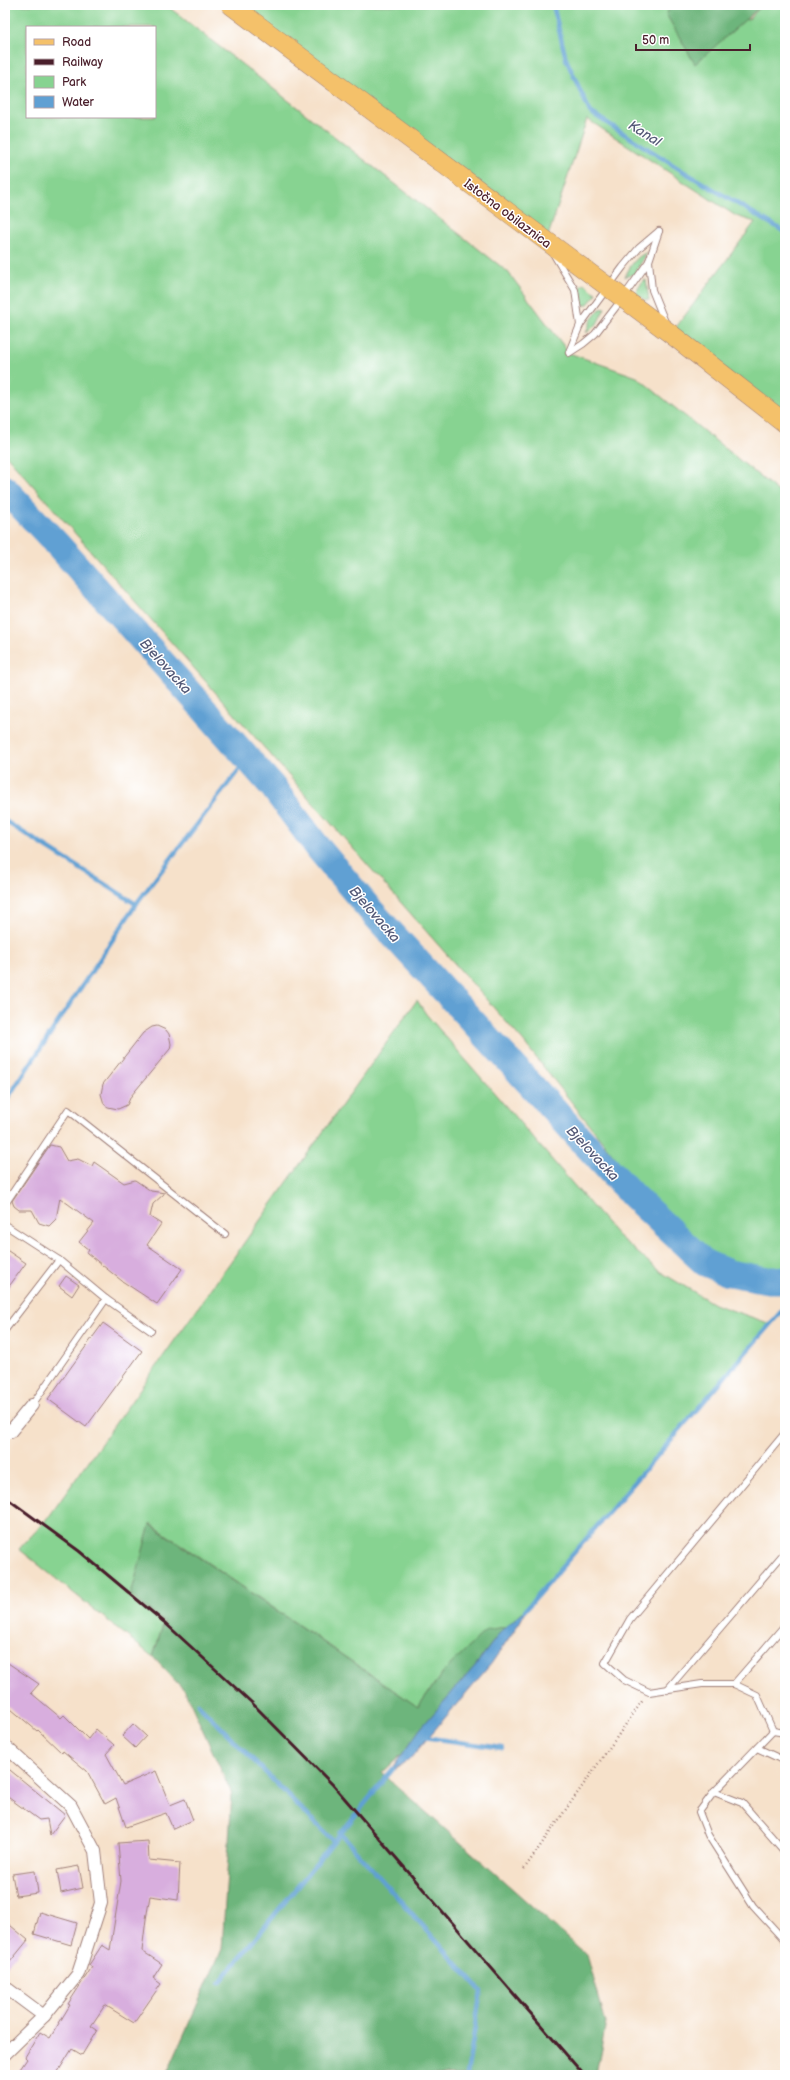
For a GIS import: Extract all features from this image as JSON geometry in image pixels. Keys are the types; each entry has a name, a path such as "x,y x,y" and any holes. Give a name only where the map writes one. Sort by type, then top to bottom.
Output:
{"main road":[{"name":"Istočna obilaznica","path":"231,5 615,294 671,334 785,423"}],"street":[{"path":"5,1429 10,1432 32,1405"},
{"path":"5,1746 72,1806 95,1851 101,1903 78,1974 44,2016 5,2054"},
{"path":"5,1987 44,2016"}],"lane":[{"path":"649,261 615,294 580,325 569,353 595,334 615,294 639,248 659,231 649,261 652,290 671,334"},
{"path":"546,242 575,290 580,325"},
{"path":"5,1204 68,1110 225,1234"},
{"path":"5,1225 59,1260 106,1299 151,1331"},
{"path":"5,1330 59,1260"},
{"path":"32,1405 106,1299"},
{"path":"772,1731 757,1696 734,1684 702,1684 649,1692 624,1680 605,1663 630,1619 785,1433"},
{"path":"667,1690 785,1552"},
{"path":"734,1684 785,1624"},
{"path":"772,1731 785,1733"},
{"path":"772,1731 714,1792 699,1812 708,1834 753,1906 785,1941"},
{"path":"757,1748 785,1761"},
{"path":"714,1792 742,1803 785,1852"}],"path":[{"path":"524,1869 649,1692"}],"green space":[{"path":"5,5 166,5 508,272 569,353 637,377 785,497 785,1279 744,1277 714,1268 700,1259 684,1244 523,1041 5,454"},
{"path":"231,5 673,5 666,14 749,19 762,5 785,5 785,423 671,334 755,222 736,216 587,119 546,242"},
{"path":"673,5 762,5 695,64 666,14"},
{"path":"648,252 634,274 625,277 634,262 640,256"},
{"path":"646,280 649,300 645,300 635,293 643,281"},
{"path":"585,284 597,294 587,305 583,305 580,286"},
{"path":"605,308 597,324 586,333 591,320 600,309"},
{"path":"417,1000 426,1014 617,1235 659,1271 714,1304 771,1324 511,1626 444,1671 418,1707 151,1524 131,1595 164,1622 153,1657 19,1549 48,1518"},
{"path":"150,1524 418,1707 444,1671 486,1630 511,1626 420,1737 382,1773 587,1955 606,2023 596,2075 166,2075 222,1949 232,1794 185,1691 153,1657 164,1622 131,1595"}],"water":[{"path":"528,1607 520,1622 491,1664 409,1760 389,1773 420,1729 475,1666 502,1630"}],"building":[{"path":"157,1026 166,1030 169,1034 171,1044 170,1049 131,1096 127,1105 118,1109 108,1107 104,1104 101,1094 103,1084 143,1033 152,1027"},
{"path":"50,1145 59,1147 67,1161 78,1159 92,1166 94,1162 124,1183 135,1180 151,1191 165,1193 153,1204 150,1217 161,1224 147,1245 182,1269 157,1304 122,1281 87,1253 89,1250 79,1242 94,1223 60,1198 56,1219 49,1226 39,1223 32,1210 19,1210 14,1206 12,1201"},
{"path":"5,1249 26,1263 5,1292"},
{"path":"66,1276 79,1285 72,1296 59,1286"},
{"path":"103,1323 142,1351 86,1427 48,1399"},
{"path":"5,1661 39,1684 31,1693 61,1718 64,1715 88,1739 96,1729 114,1745 106,1754 123,1785 156,1771 170,1805 185,1799 193,1820 173,1829 166,1813 126,1827 116,1798 105,1804 87,1771 63,1751 62,1753 38,1730 37,1731 5,1704"},
{"path":"133,1724 146,1736 135,1748 122,1736"},
{"path":"5,1766 65,1815 50,1835 47,1819 39,1820 5,1795"},
{"path":"148,1841 149,1860 180,1863 178,1900 150,1896 146,1919 142,1951 162,1964 153,1978 161,1984 134,2023 105,2005 91,2026 97,2030 82,2055 72,2049 56,2075 16,2075 27,2059 25,2057 40,2032 50,2038 70,2005 68,2004 92,1967 89,1965 102,1945 110,1950 121,1881 118,1843"},
{"path":"79,1866 83,1888 61,1893 57,1870"},
{"path":"35,1871 38,1893 16,1896 12,1874"},
{"path":"40,1912 77,1923 71,1945 34,1934"},
{"path":"5,1921 28,1940 5,1968"}],"waterway":[{"name":"Kanal","path":"553,5 566,59 590,112 681,170 785,232"},
{"name":"Bjelovacka","path":"5,489 57,544 272,786 319,849 372,912 633,1196 705,1263 729,1273 768,1280 785,1280"},
{"path":"5,1102 139,900 248,758"},
{"path":"5,821 136,904"},
{"path":"525,1610 785,1307"},
{"path":"198,1704 333,1841"},
{"path":"423,1737 502,1748"},
{"path":"220,1982 393,1769"},
{"path":"340,1833 481,1991 467,2074"}],"railway":[{"path":"5,1497 79,1551 164,1622 251,1702 333,1785 584,2075"}]}
